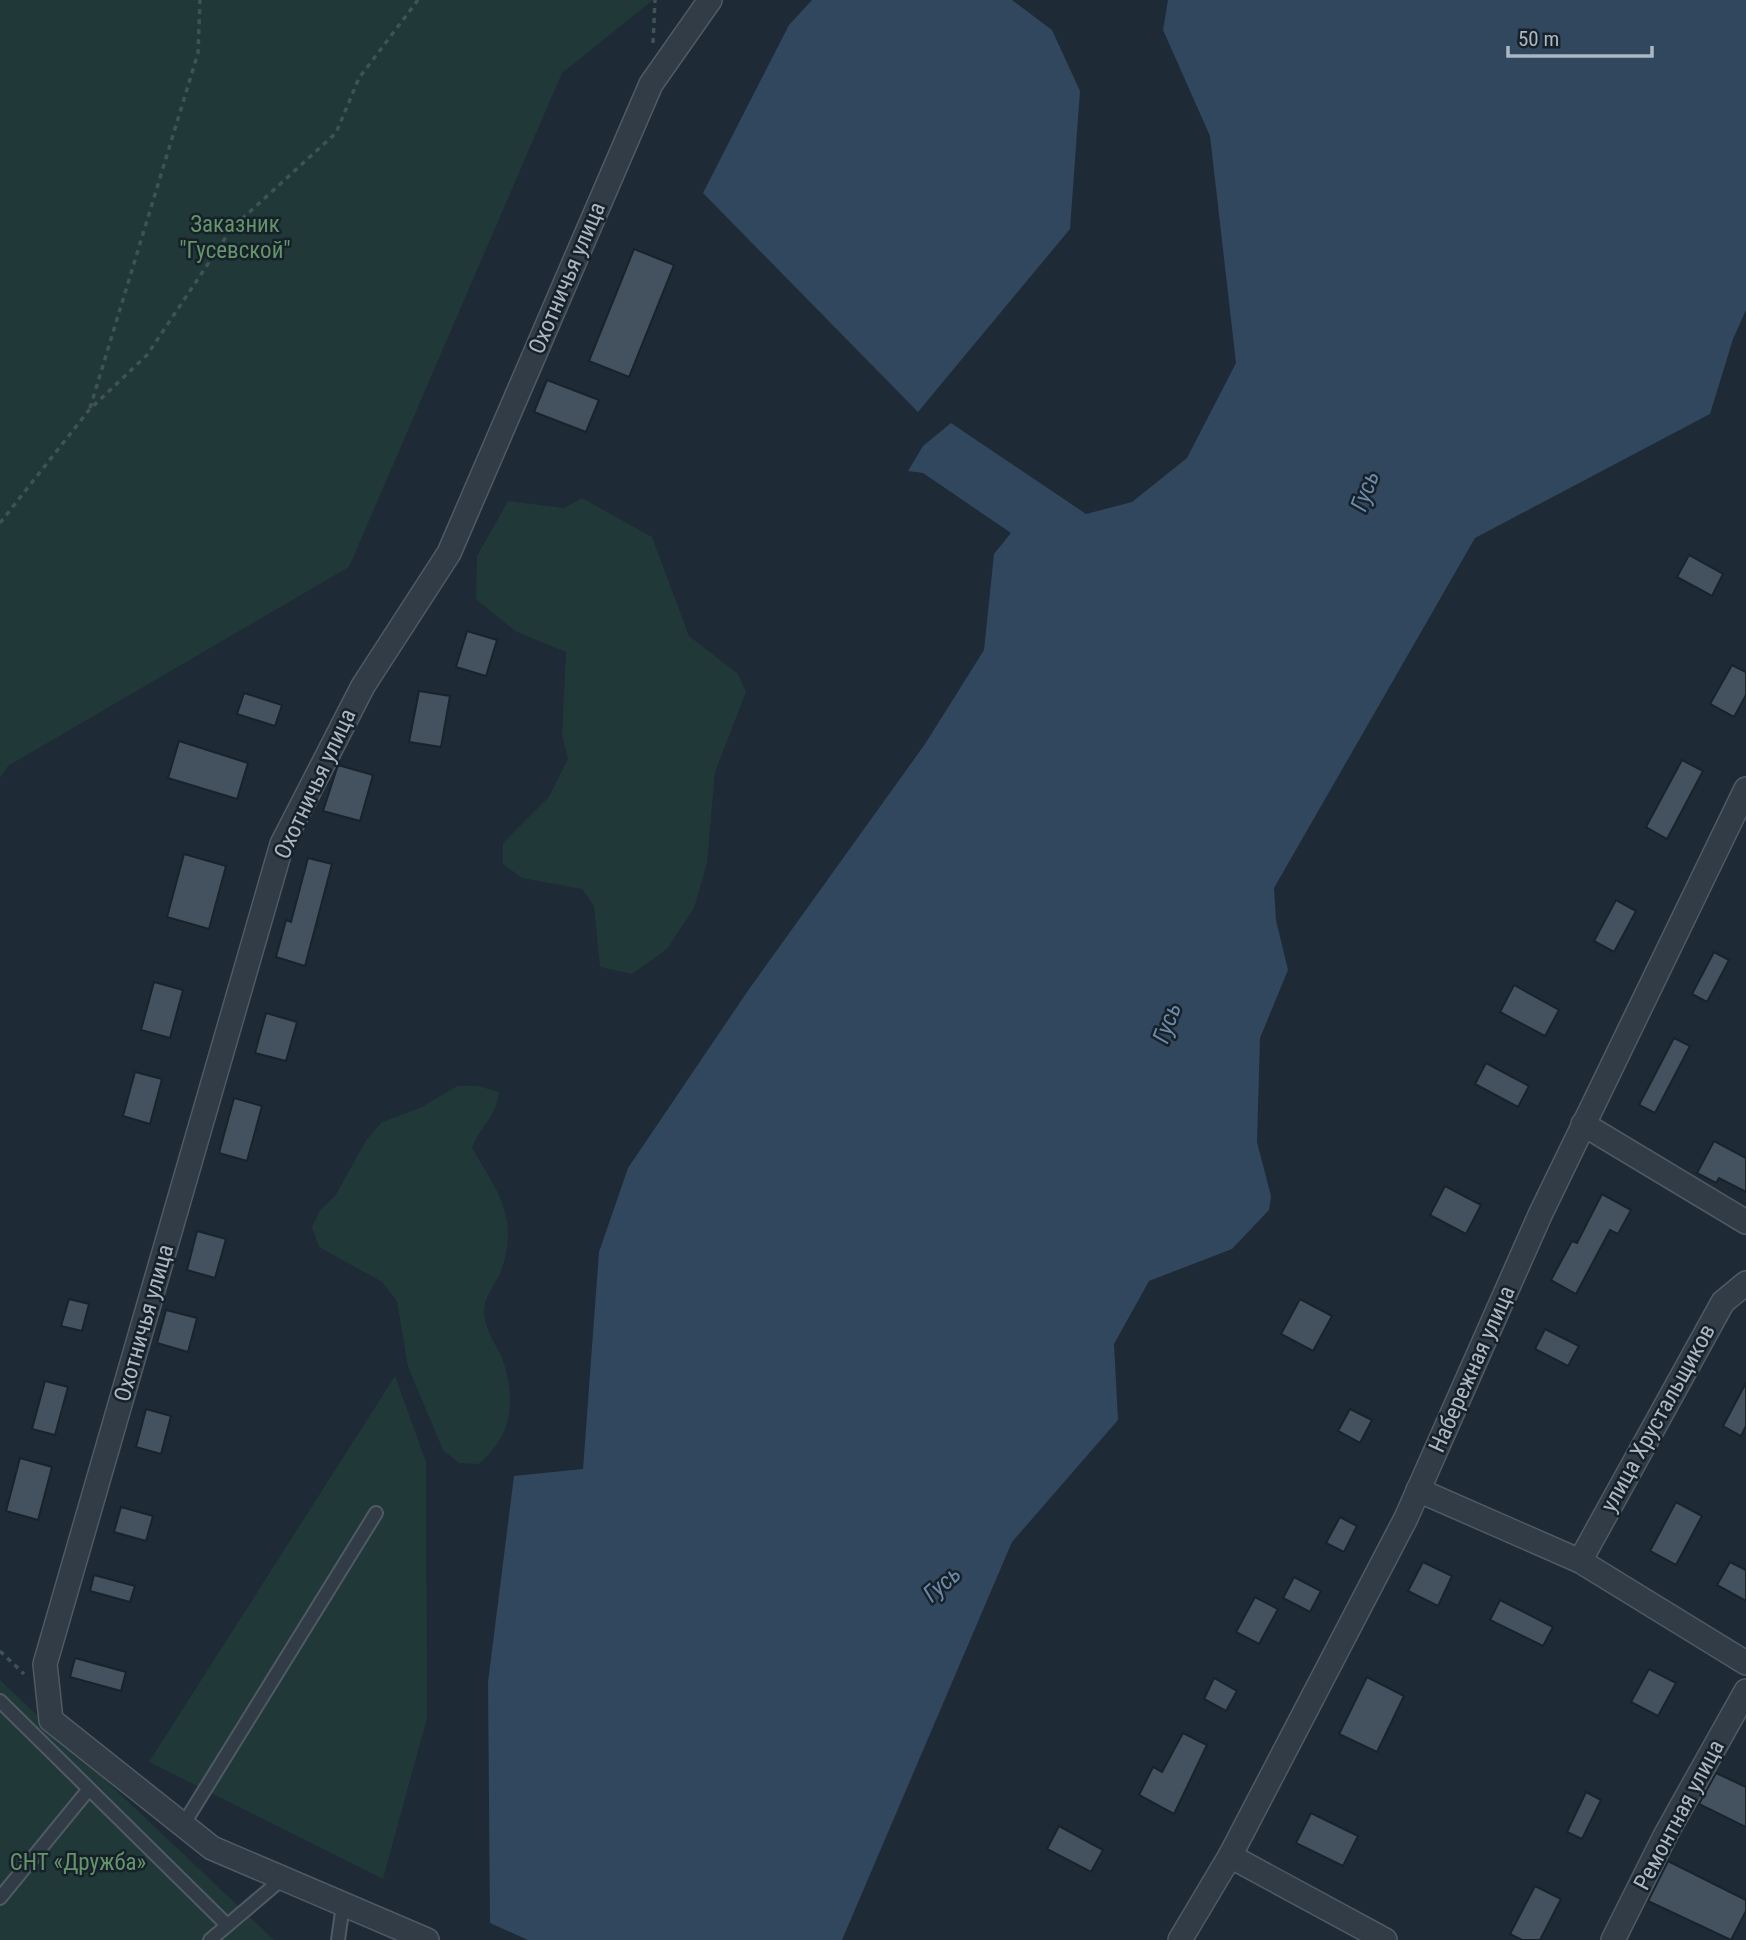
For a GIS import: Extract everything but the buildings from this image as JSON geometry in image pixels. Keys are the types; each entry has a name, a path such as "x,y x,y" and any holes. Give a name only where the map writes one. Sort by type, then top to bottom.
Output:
{"street":[{"name":"Охотничья улица","path":"183,1825 51,1720 45,1664 282,844 363,685 449,552 651,83 710,0"},
{"name":"Набережная улица","path":"1180,1940 1230,1856 1418,1490 1583,1124 1746,789"},
{"path":"1583,1124 1746,1222"},
{"name":"улица Хрустальщиков","path":"1580,1561 1723,1302 1746,1283"},
{"path":"1418,1490 1580,1561 1746,1663"},
{"name":"Ремонтная улица","path":"1613,1940 1666,1834 1746,1691"},
{"path":"183,1825 212,1848 428,1940"},
{"path":"1230,1856 1385,1940"}],"lane":[{"path":"183,1825 376,1513"},
{"path":"0,1702 228,1925"},
{"path":"0,1898 89,1789"},
{"path":"210,1940 282,1879"},
{"path":"338,1940 343,1905"}],"path":[{"path":"89,410 198,54 200,0"},
{"path":"0,523 89,410 147,355 232,228 336,133 359,78 418,0"}],"green space":[{"name":"Заказник \"Гусевской\"","path":"0,0 653,0 562,73 349,567 8,766 0,778"},
{"path":"582,498 652,537 689,636 738,674 746,692 715,772 707,863 694,908 667,949 632,974 600,967 594,906 582,889 522,878 503,864 503,843 549,797 568,759 562,735 566,652 515,631 476,599 477,556 508,501 564,508"},
{"path":"457,1086 478,1086 499,1092 492,1115 472,1148 503,1205 508,1234 502,1268 486,1301 484,1312 487,1327 505,1367 510,1408 504,1432 498,1443 479,1464 459,1463 443,1450 408,1367 397,1301 382,1282 319,1247 312,1227 320,1210 335,1196 367,1139 382,1122 420,1108"},
{"path":"395,1376 426,1462 427,1718 383,1879 149,1762"},
{"name":"СНТ «Дружба»","path":"0,1680 274,1940 0,1940"}],"water":[{"path":"812,0 1012,0 1052,30 1080,91 1070,229 918,412 703,193 789,25"},
{"name":"Гусь","path":"1168,0 1746,0 1746,310 1733,339 1710,414 1475,538 1274,888 1276,920 1288,970 1260,1038 1257,1142 1271,1196 1269,1210 1232,1249 1149,1281 1114,1344 1118,1420 1012,1542 842,1940 528,1940 490,1923 488,1682 514,1476 583,1469 599,1252 628,1168 747,992 925,744 984,650 994,554 1011,533 923,473 908,471 923,446 951,423 1086,514 1132,502 1187,458 1236,363 1210,136 1163,30"}]}
